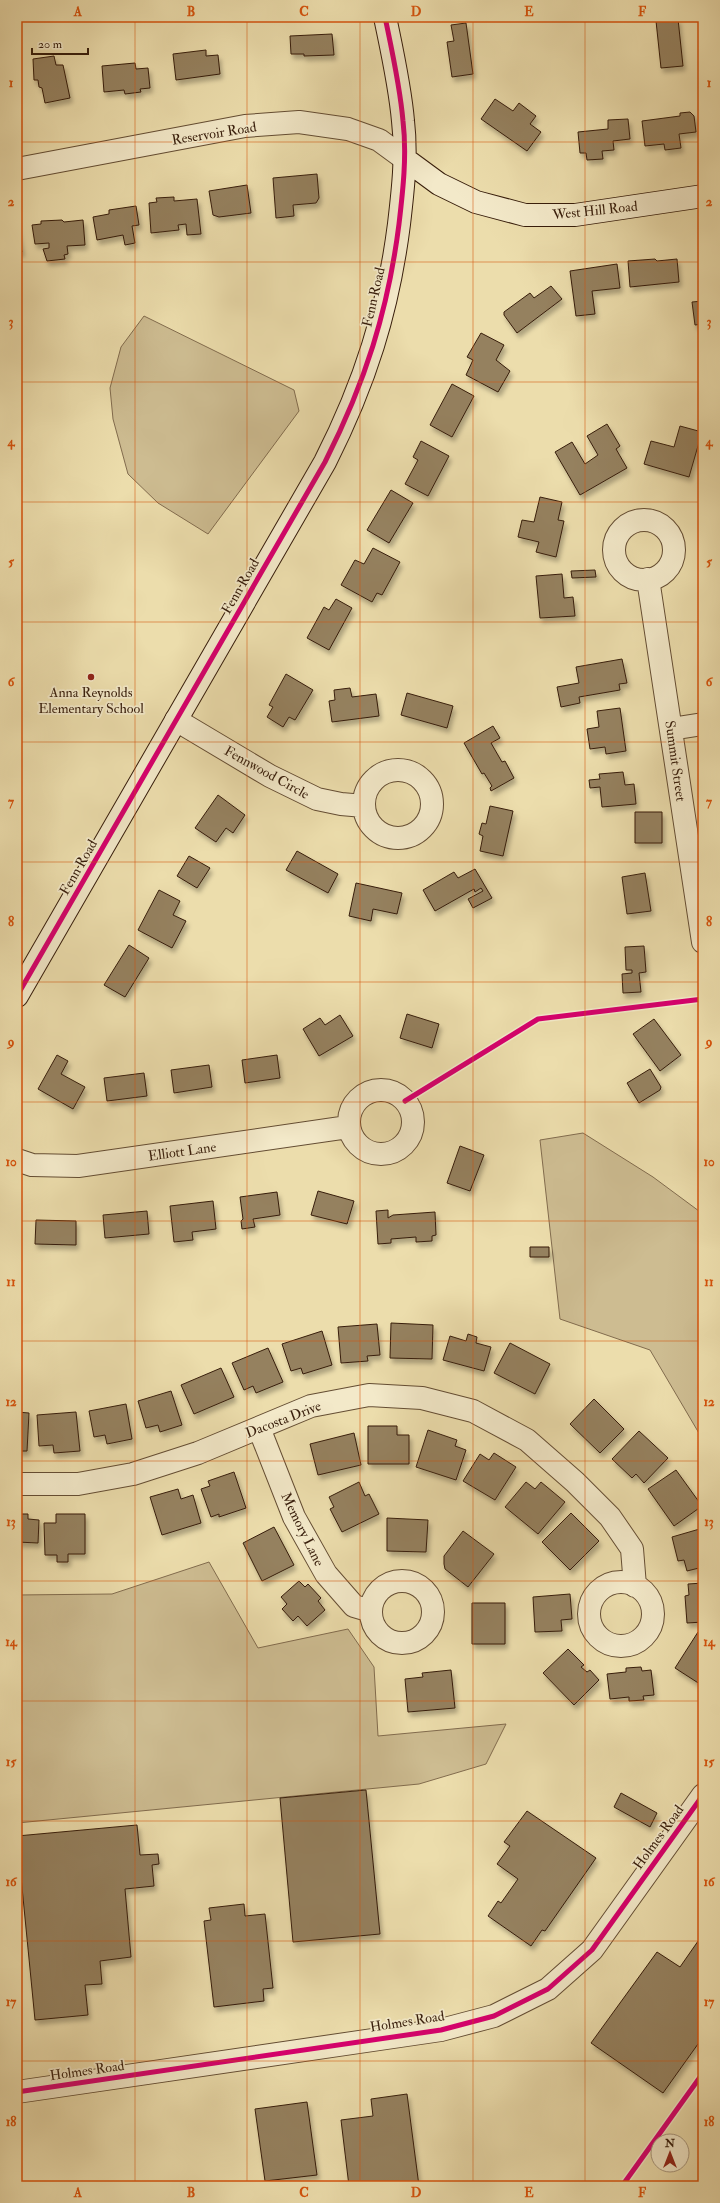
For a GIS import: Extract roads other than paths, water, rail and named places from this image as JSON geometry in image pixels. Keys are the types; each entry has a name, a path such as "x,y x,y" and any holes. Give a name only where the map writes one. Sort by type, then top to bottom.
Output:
{"street":[{"name":"Fenn Road","path":"17,996 325,462 356,399 371,355 387,297 395,252 405,159 402,115 385,17"},
{"name":"Reservoir Road","path":"17,169 245,126 299,122 348,129 379,140 405,159"},
{"name":"West Hill Road","path":"405,159 439,184 463,196 476,202 524,215 575,215 703,196"},
{"name":"Summit Street","path":"648,579 703,942"},
{"name":"Fennwood Circle","path":"176,720 270,776 317,799 341,804 364,806"},
{"path":"671,729 703,724"},
{"name":"Elliott Lane","path":"17,1160 32,1165 78,1166 348,1127"},
{"name":"Dacosta Drive","path":"17,1484 78,1484 133,1474 198,1453 311,1406 369,1395 422,1398 473,1411 527,1440 575,1482 610,1517 632,1549 635,1586"},
{"name":"Memory Lane","path":"259,1428 294,1517 326,1574 354,1606 371,1611"},
{"name":"Holmes Road","path":"17,2092 441,2030 494,2016 548,1990 592,1950 703,1795"}],"railway":[{"path":"696,2186 703,2175"}],"place":[{"name":"Anna Reynolds Elementary School","path":"91,677"}]}
